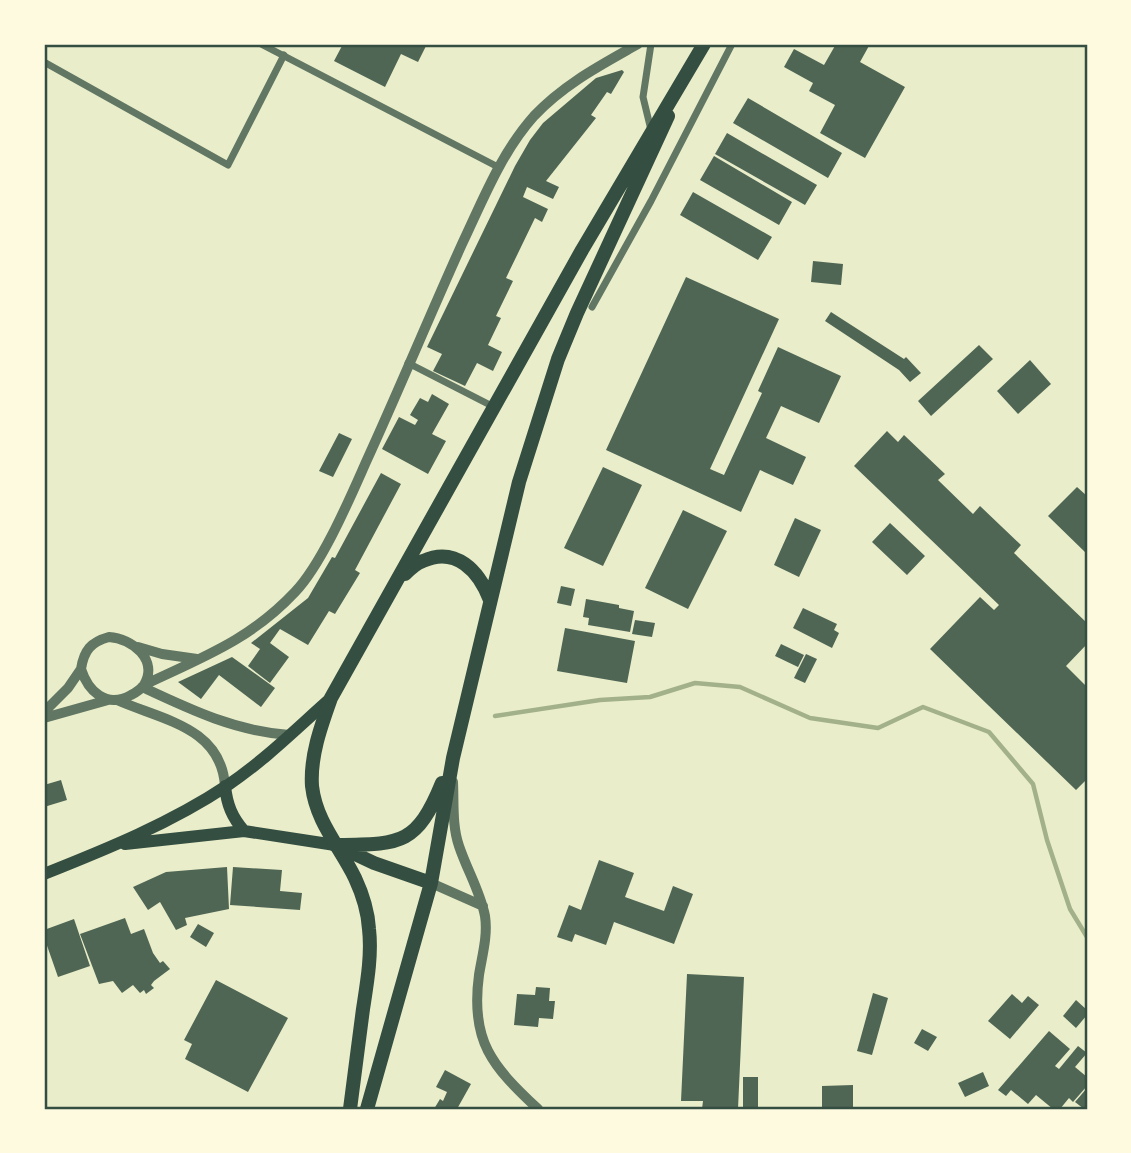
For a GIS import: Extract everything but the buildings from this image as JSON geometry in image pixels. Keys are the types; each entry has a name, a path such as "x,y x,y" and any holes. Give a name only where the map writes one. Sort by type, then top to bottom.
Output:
{"highway":[{"path":"350,1109 369,967 369,930 365,907 355,878 318,811 313,788 312,767 316,746 331,698 651,130 704,44"},
{"path":"367,1109 431,883 453,758 519,482 558,359 661,135 676,93"},
{"path":"401,576 422,561 447,556 474,570 484,582 490,600"},
{"path":"335,845 397,841 416,830 425,820 453,758"},
{"path":"335,845 374,863 431,883"}],"main road":[{"path":"44,874 114,846 225,786 331,698"},
{"path":"225,786 226,800 233,817 244,831"},
{"path":"114,846 244,831 335,845"}],"street":[{"path":"261,44 498,167"},
{"path":"44,718 133,694 143,686 233,643 265,621 298,589 324,549 361,474 408,363 498,167 534,116 560,92 588,71 638,44"},
{"path":"651,44 643,97 651,130"},
{"path":"592,307 651,201 732,44"},
{"path":"44,62 228,165 284,55"},
{"path":"408,363 495,408"},
{"path":"44,712 68,688 80,669 87,649 96,640 120,637 138,647 162,654 199,659"},
{"path":"138,647 146,660 148,673 143,686"},
{"path":"80,669 94,693 201,736 218,758 225,786"},
{"path":"143,686 208,717 236,727 260,733 289,735"},
{"path":"453,758 454,825 458,844 483,906 485,922 477,1000 481,1036 496,1064 518,1091 538,1109"},
{"path":"431,883 483,906"}],"waterway":[{"path":"495,716 600,700 650,697 695,683 740,687 810,718 878,728 923,707 989,732 1033,784 1047,840 1070,909 1087,937"}]}
